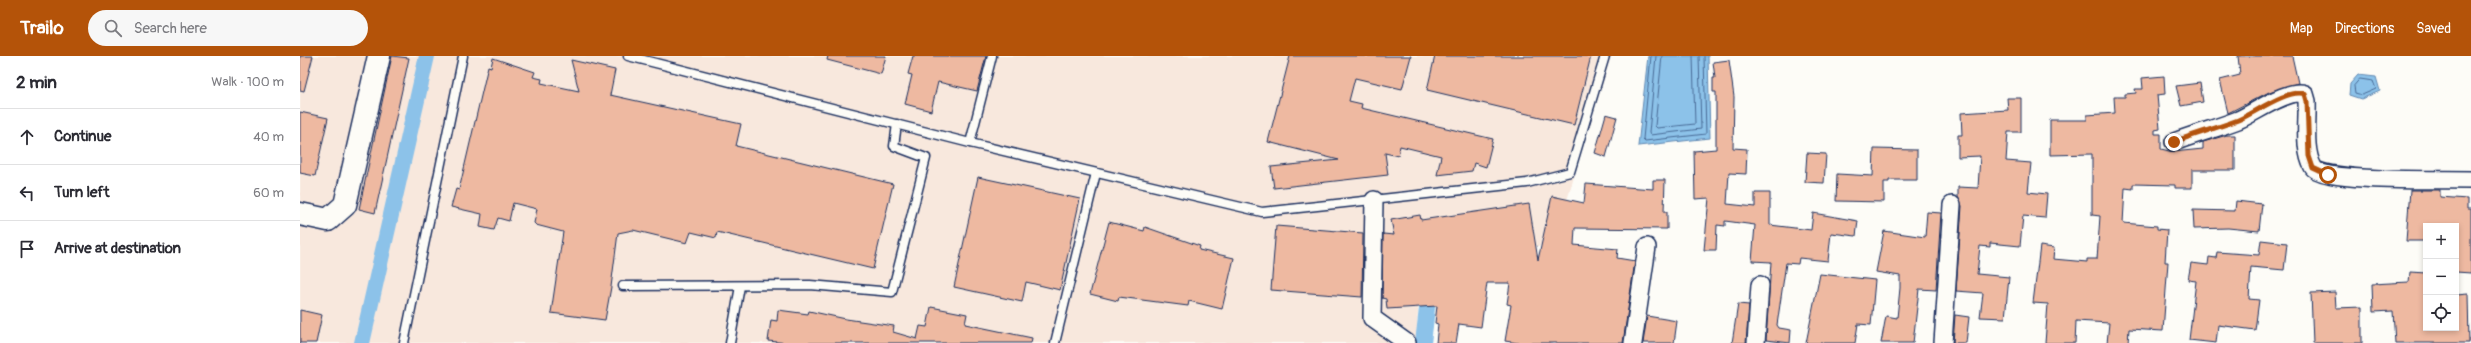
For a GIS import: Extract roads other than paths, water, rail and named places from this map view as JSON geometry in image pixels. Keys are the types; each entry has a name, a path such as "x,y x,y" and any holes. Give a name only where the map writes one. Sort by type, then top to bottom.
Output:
{"street":[{"path":"300,214 328,220 345,205 379,56"},
{"path":"2174,142 2238,120 2285,97 2300,92 2305,94 2307,101 2309,156 2313,168 2321,173 2350,178 2471,180"},
{"path":"1374,200 1372,318 1407,343"},
{"path":"1943,343 1952,205"},
{"path":"1633,343 1647,247"},
{"path":"1756,343 1760,285"}],"lane":[{"path":"404,343 463,56"},
{"path":"628,56 970,143 1262,212 1527,183 1570,172 1605,56"},
{"path":"970,143 992,56"},
{"path":"623,286 810,285 892,292 926,158 894,146 897,124"},
{"path":"1055,343 1096,173"},
{"path":"730,343 740,286"}],"water":[{"path":"1648,56 1708,56 1710,138 1638,146"},
{"path":"2358,75 2376,77 2380,91 2361,99 2349,95 2350,84"}],"waterway":[{"path":"362,343 427,56"},
{"path":"1423,343 1429,291"}]}
